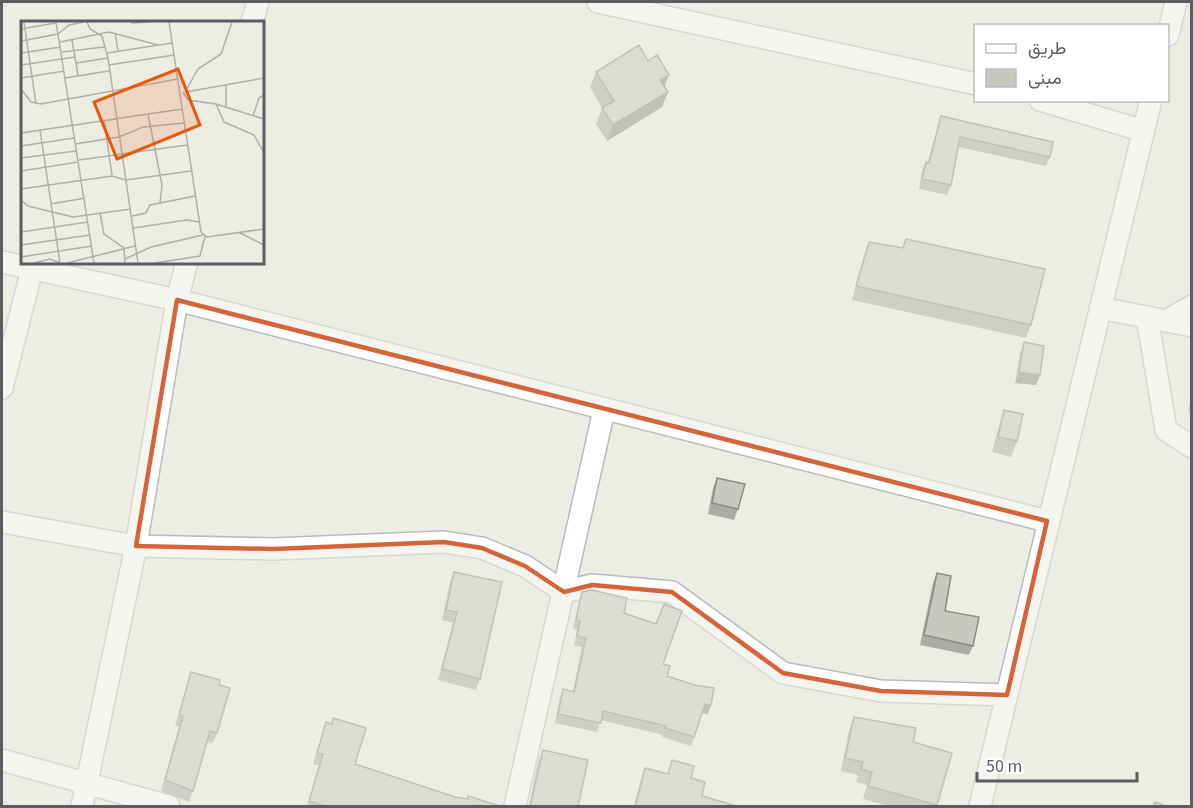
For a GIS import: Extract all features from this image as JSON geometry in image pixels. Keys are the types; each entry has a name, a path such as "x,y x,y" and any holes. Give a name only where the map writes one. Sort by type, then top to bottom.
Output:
{"street":[{"path":"252,21 258,2"},
{"path":"598,2 974,84"},
{"path":"1169,27 1176,2"},
{"path":"1047,102 1144,131"},
{"path":"980,807 1047,521 1151,102"},
{"path":"2,262 177,300 1047,521"},
{"path":"82,807 136,546 177,300 187,264"},
{"path":"2,388 32,269"},
{"path":"1156,319 1191,306"},
{"path":"1100,308 1191,326"},
{"path":"1156,319 1166,430 1191,447"},
{"path":"515,807 604,410"},
{"path":"2,522 136,546 273,549 444,542 482,548 525,566 564,592 592,585 672,592 783,673 882,691 1007,695"},
{"path":"2,760 169,807"}],"highlighted area":[{"path":"177,300 1047,521 1007,695 881,691 783,673 672,592 592,585 564,592 525,566 482,548 444,542 273,549 136,546"}],"building":[{"path":"639,45 648,61 657,55 669,75 660,80 668,92 613,125 602,108 614,101 596,72"},
{"path":"941,116 1053,142 1050,157 960,137 951,185 922,179 926,162 929,163"},
{"path":"906,239 1045,269 1031,325 856,286 869,242 903,248"},
{"path":"1024,342 1044,346 1040,375 1019,372"},
{"path":"1004,410 1023,414 1017,441 998,437"},
{"path":"717,478 745,484 738,509 712,503"},
{"path":"454,572 502,582 480,679 442,669 457,612 446,610"},
{"path":"937,573 951,576 945,611 979,617 973,646 924,635"},
{"path":"591,590 627,598 624,613 656,624 664,604 682,611 663,664 670,666 667,676 694,685 714,688 711,705 705,704 694,737 665,728 666,726 603,711 601,723 558,714 563,689 574,692 586,638 577,636 580,621 576,620 582,592"},
{"path":"191,672 220,680 219,685 230,688 217,733 210,731 193,791 165,780 183,716 179,715"},
{"path":"854,717 916,728 913,742 952,753 937,805 868,786 872,772 861,769 863,762 845,758"},
{"path":"333,718 366,728 355,764 455,797 468,799 468,796 503,807 322,807 322,805 309,801 323,754 317,753 326,722 332,724"},
{"path":"543,750 588,760 578,807 530,807"},
{"path":"672,760 694,766 691,778 705,782 702,796 740,807 635,807 645,768 668,774"},
{"path":"1155,802 1168,807 1153,807"}]}
